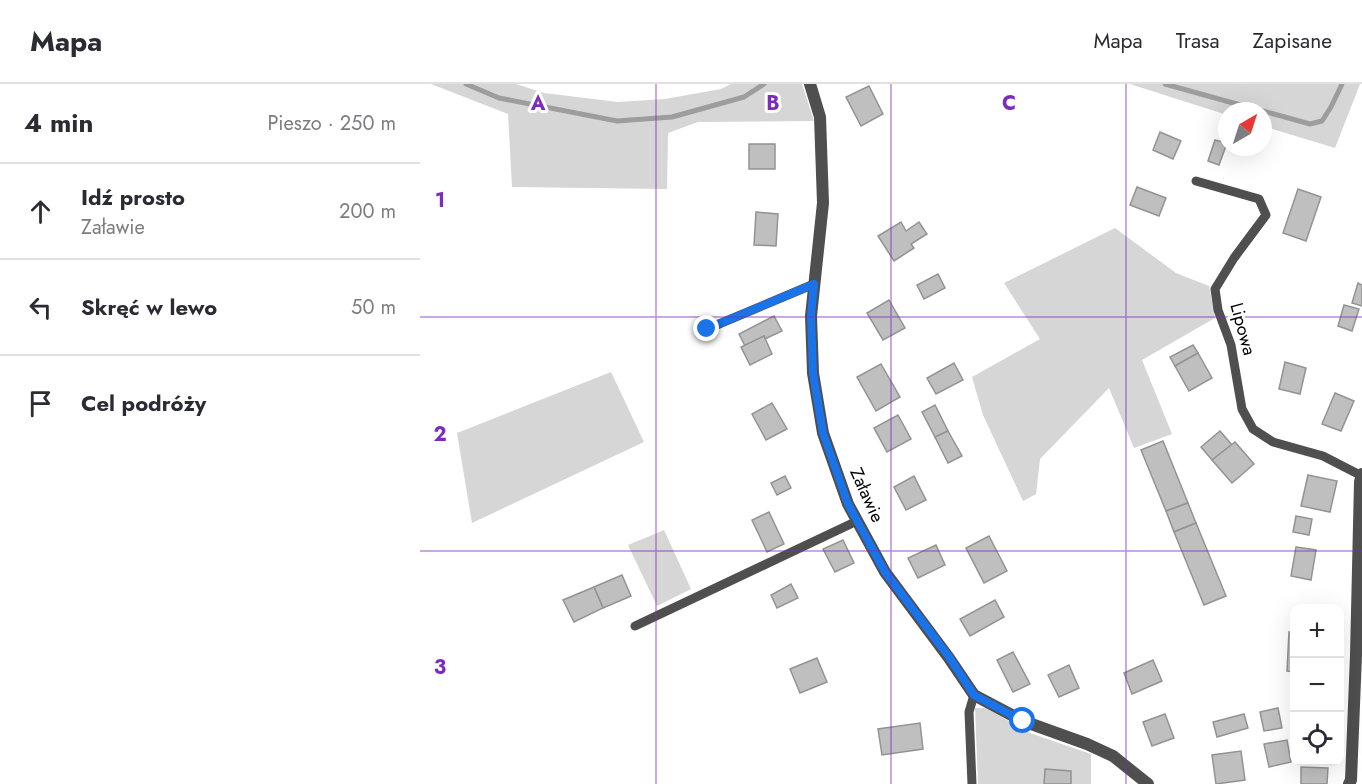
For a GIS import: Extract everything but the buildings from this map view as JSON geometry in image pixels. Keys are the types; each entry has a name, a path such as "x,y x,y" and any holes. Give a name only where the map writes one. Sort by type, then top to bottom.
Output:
{"street":[{"name":"Załawie","path":"810,84 820,117 823,203 811,316 813,373 823,433 848,504 885,572 949,657 974,695 1023,721 1113,756 1148,784"},
{"name":"Lipowa","path":"1349,784 1355,678 1358,524 1362,475"}],"lane":[{"name":"Lipowa","path":"1196,181 1259,199 1266,215 1234,258 1215,289 1218,310 1231,345 1242,409 1253,429 1273,442 1323,456 1362,475"},
{"path":"707,329 814,284"},
{"path":"636,626 857,521"},
{"path":"972,784 969,712 974,695"}],"shaded area":[{"path":"431,84 516,84 544,93 618,102 665,99 721,89 731,84 802,84 814,121 698,122 668,133 667,189 512,187 508,114"},
{"path":"1130,84 1360,84 1335,148 1272,129 1272,102 1218,102 1218,112"},
{"path":"1115,228 1176,273 1209,286 1215,318 1142,360 1172,434 1134,448 1109,388 1040,459 1036,494 1023,501 983,415 972,377 1040,339 1004,283"},
{"path":"611,372 644,442 472,523 457,433"},
{"path":"664,530 691,589 657,606 628,545"},
{"path":"975,708 986,708 1030,733 1091,754 1091,784 978,784"}],"waterway":[{"path":"466,84 499,98 617,121 672,117 744,97 764,84"},
{"path":"1165,84 1230,102"},
{"path":"1272,113 1310,124 1322,121 1342,84"}],"route":[{"path":"707,329 814,284 811,316 813,373 823,433 848,504 885,572 949,657 974,695 1023,721"}]}
